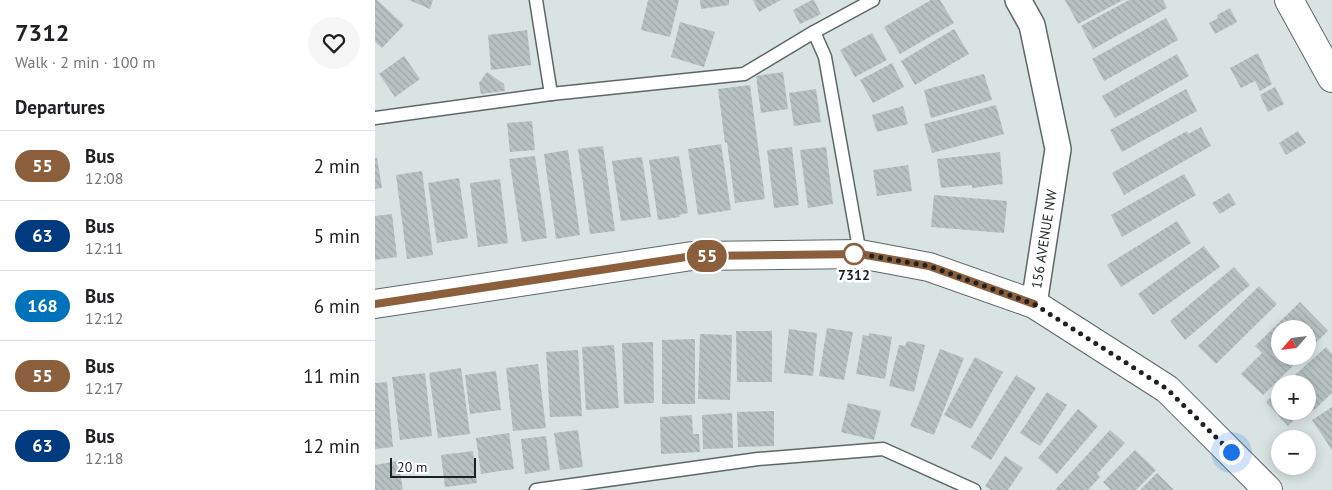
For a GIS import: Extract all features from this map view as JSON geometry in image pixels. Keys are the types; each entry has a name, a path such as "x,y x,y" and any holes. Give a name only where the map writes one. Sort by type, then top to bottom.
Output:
{"street":[{"name":"156 AVENUE NW","path":"1018,0 1032,25 1058,149 1034,304 1167,389 1269,490"},
{"path":"1289,0 1332,78"},
{"path":"375,304 693,256 860,254 929,266 1034,304"}],"lane":[{"path":"536,0 551,94"},
{"path":"375,118 551,94 744,74 814,32 873,0"},
{"path":"814,32 825,57 860,254"},
{"path":"536,490 758,459 883,449 974,490"}],"building":[{"path":"375,0 404,25 382,48 375,42"},
{"path":"409,0 433,0 430,9"},
{"path":"648,0 679,0 670,37 641,30"},
{"path":"700,0 729,0 729,5 701,9"},
{"path":"753,0 781,0 759,12"},
{"path":"814,0 821,14 800,24 793,10"},
{"path":"931,0 940,0 954,23 900,54 884,27"},
{"path":"1065,0 1123,0 1078,24"},
{"path":"1129,0 1163,0 1167,8 1093,49 1081,26"},
{"path":"1230,8 1237,22 1215,34 1209,23 1218,18 1217,15"},
{"path":"1166,18 1178,40 1104,81 1092,59"},
{"path":"680,22 715,32 704,67 671,57"},
{"path":"954,29 969,54 915,85 901,61"},
{"path":"527,30 531,65 491,70 488,35"},
{"path":"872,33 887,60 855,77 840,50"},
{"path":"1258,53 1272,84 1260,91 1255,81 1241,88 1230,68"},
{"path":"1177,54 1189,76 1115,118 1102,96"},
{"path":"404,56 420,79 395,97 379,74"},
{"path":"892,63 904,87 873,103 860,80"},
{"path":"487,72 504,84 505,91 481,94 479,83"},
{"path":"783,72 788,109 761,113 756,76"},
{"path":"984,74 992,100 931,118 924,90"},
{"path":"750,85 765,199 735,203 718,89"},
{"path":"1275,87 1284,104 1268,112 1260,95"},
{"path":"816,89 821,122 794,126 789,93"},
{"path":"1186,89 1197,111 1122,152 1110,130"},
{"path":"996,105 1004,134 932,153 924,124"},
{"path":"903,106 908,124 877,132 872,115"},
{"path":"532,121 535,150 510,152 507,123"},
{"path":"1201,127 1211,146 1124,195 1112,173 1187,131 1188,134"},
{"path":"1298,131 1306,143 1286,155 1279,143"},
{"path":"721,144 731,210 698,215 688,149"},
{"path":"603,146 615,231 590,234 578,149"},
{"path":"792,147 799,205 774,208 767,150"},
{"path":"826,147 833,204 808,208 800,150"},
{"path":"568,150 580,235 556,239 544,154"},
{"path":"1000,152 1003,184 972,188 972,185 941,188 937,159"},
{"path":"535,156 547,238 522,242 509,159"},
{"path":"679,156 688,213 679,215 680,217 658,220 649,160"},
{"path":"642,157 651,217 621,221 612,161"},
{"path":"375,158 377,158 382,188 375,189"},
{"path":"908,165 912,191 877,196 873,170"},
{"path":"422,171 433,255 407,259 396,175"},
{"path":"1184,174 1196,195 1122,237 1111,215"},
{"path":"459,178 468,238 437,243 428,183"},
{"path":"500,179 508,243 478,247 470,183"},
{"path":"1229,193 1236,204 1220,214 1212,203"},
{"path":"934,195 1007,201 1004,233 931,227"},
{"path":"392,214 397,257 375,260 375,216"},
{"path":"1177,221 1191,243 1121,287 1107,265"},
{"path":"1204,246 1220,267 1153,315 1138,294"},
{"path":"1234,267 1250,285 1185,340 1170,321"},
{"path":"1259,286 1277,304 1216,364 1198,346"},
{"path":"1300,302 1328,331 1316,342 1316,320 1282,320"},
{"path":"827,328 853,332 844,380 819,376"},
{"path":"789,329 817,333 813,376 784,373"},
{"path":"1271,330 1271,365 1294,365 1284,375 1271,375 1271,387 1263,395 1241,374 1262,353 1255,346"},
{"path":"736,331 772,331 772,382 737,382"},
{"path":"869,333 892,337 885,379 856,374 863,335 869,336"},
{"path":"700,334 732,335 730,400 698,399"},
{"path":"695,339 695,404 662,404 662,340"},
{"path":"907,341 925,345 914,392 889,386 899,345 905,346"},
{"path":"653,342 654,403 624,404 622,343"},
{"path":"614,345 619,408 586,410 582,347"},
{"path":"1326,347 1332,354 1332,393 1316,408 1316,375 1295,375 1306,365 1316,365 1316,356"},
{"path":"940,349 964,358 934,435 910,426"},
{"path":"578,350 582,416 550,417 546,352"},
{"path":"975,357 1003,372 971,429 944,415"},
{"path":"538,364 546,428 513,431 506,368"},
{"path":"461,368 470,434 438,438 429,373"},
{"path":"496,371 501,410 470,414 465,375"},
{"path":"425,373 432,436 400,440 392,377"},
{"path":"1016,375 1036,388 991,460 971,447"},
{"path":"387,382 393,447 375,449 375,383"},
{"path":"1047,392 1067,405 1040,446 1020,433"},
{"path":"1271,397 1271,407 1266,402"},
{"path":"848,403 881,411 874,440 841,432"},
{"path":"1332,407 1332,450 1312,420 1316,420 1316,417"},
{"path":"1078,409 1098,426 1057,474 1038,458"},
{"path":"774,411 774,446 738,447 737,412"},
{"path":"732,413 733,448 703,449 702,415"},
{"path":"692,415 693,434 699,434 700,452 661,454 660,417"},
{"path":"1282,420 1294,420 1288,426"},
{"path":"578,430 583,467 560,470 554,433"},
{"path":"1110,430 1125,443 1097,474 1100,477 1088,490 1055,490"},
{"path":"509,433 514,469 481,474 476,438"},
{"path":"546,436 550,470 525,474 521,439"},
{"path":"1135,450 1156,470 1136,490 1111,490 1103,482"},
{"path":"473,451 477,483 445,487 441,455"},
{"path":"1005,456 1023,468 1008,490 991,490 985,486"},
{"path":"398,461 403,490 375,490 375,465"},
{"path":"1157,473 1174,490 1140,490"}],"bus line":[{"name":"55","path":"375,304 693,256 860,254 929,266 1034,304"}],"place":[{"name":"7312","path":"854,254"}],"route":[{"path":"854,254 929,266 1034,304 1167,389 1231,452"}]}
